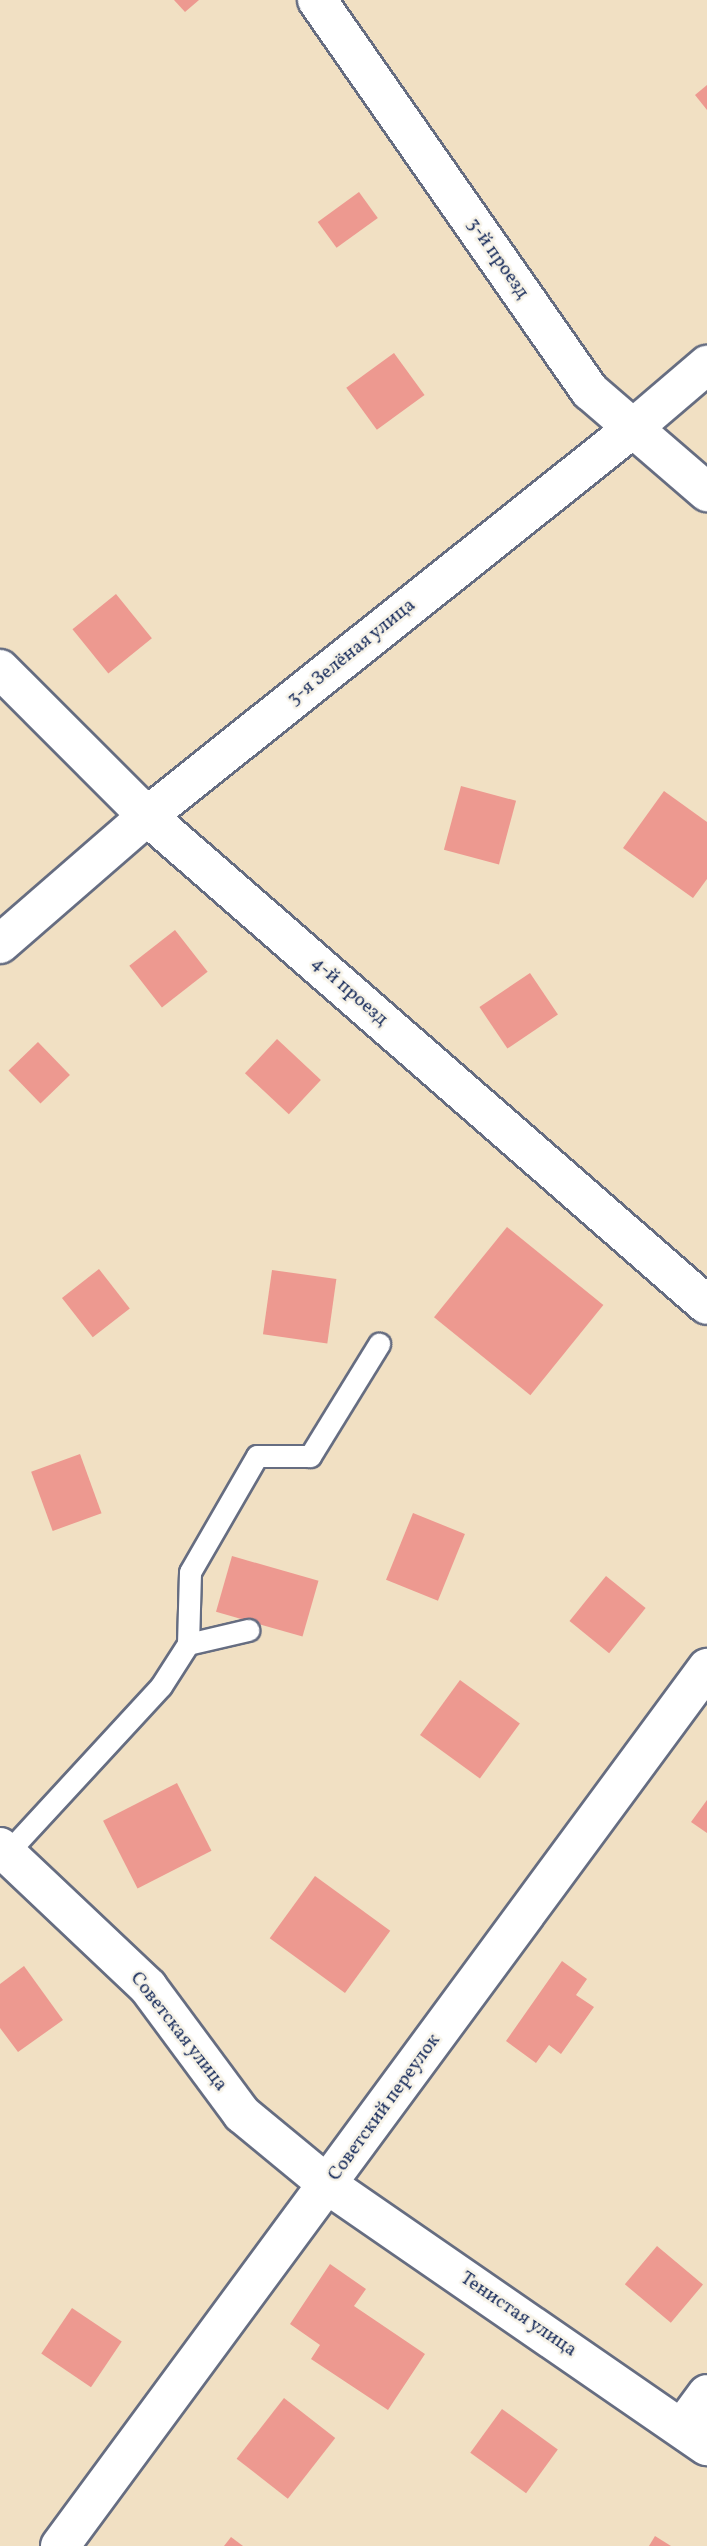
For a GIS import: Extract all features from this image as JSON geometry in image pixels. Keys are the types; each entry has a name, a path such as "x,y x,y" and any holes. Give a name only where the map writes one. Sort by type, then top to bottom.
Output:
{"street":[{"name":"3-й проезд","path":"317,0 590,391 707,492"},
{"name":"3-я Зелёная улица","path":"0,944 147,816 632,429 707,365"},
{"name":"4-й проезд","path":"0,669 147,816 707,1305"},
{"name":"Советский переулок","path":"60,2546 707,1668"},
{"name":"Советская улица","path":"4,1850 148,1987 242,2114 328,2185"},
{"name":"Тенистая улица","path":"328,2185 695,2437"},
{"path":"695,2437 707,2394"}],"lane":[{"path":"4,1850 160,1686 188,1644 190,1572 257,1455 310,1455 379,1344"},
{"path":"188,1644 248,1630"}],"building":[{"path":"174,0 199,0 185,12"},
{"path":"707,85 707,110 695,95"},
{"path":"359,192 378,218 337,248 318,222"},
{"path":"394,353 425,395 377,430 346,388"},
{"path":"116,594 152,638 108,674 72,629"},
{"path":"461,786 516,801 499,865 444,850"},
{"path":"664,791 707,822 707,879 693,898 623,848"},
{"path":"175,930 208,972 162,1007 129,966"},
{"path":"530,973 558,1014 507,1049 479,1007"},
{"path":"277,1039 321,1080 289,1114 245,1073"},
{"path":"38,1042 70,1075 40,1104 9,1070"},
{"path":"507,1227 603,1305 530,1395 434,1317"},
{"path":"99,1269 130,1308 93,1337 62,1298"},
{"path":"272,1270 336,1279 327,1343 263,1334"},
{"path":"80,1454 102,1513 53,1531 31,1472"},
{"path":"413,1513 465,1534 438,1601 386,1580"},
{"path":"232,1556 319,1581 303,1637 216,1612"},
{"path":"606,1576 646,1608 609,1653 569,1621"},
{"path":"460,1680 520,1723 480,1779 420,1735"},
{"path":"177,1783 212,1851 138,1888 103,1821"},
{"path":"707,1800 707,1833 691,1822"},
{"path":"315,1876 390,1931 345,1993 270,1938"},
{"path":"562,1961 587,1979 576,1995 594,2007 561,2054 549,2045 536,2063 506,2041"},
{"path":"24,1966 63,2020 18,2052 0,2028 0,1984"},
{"path":"657,2246 703,2285 671,2323 625,2284"},
{"path":"330,2264 366,2289 354,2306 425,2354 388,2410 311,2359 320,2345 290,2324"},
{"path":"72,2308 122,2342 91,2387 41,2354"},
{"path":"284,2398 335,2438 288,2499 237,2459"},
{"path":"502,2409 558,2450 526,2493 470,2453"},
{"path":"655,2536 671,2546 649,2546"},
{"path":"231,2537 243,2546 224,2546"}]}
